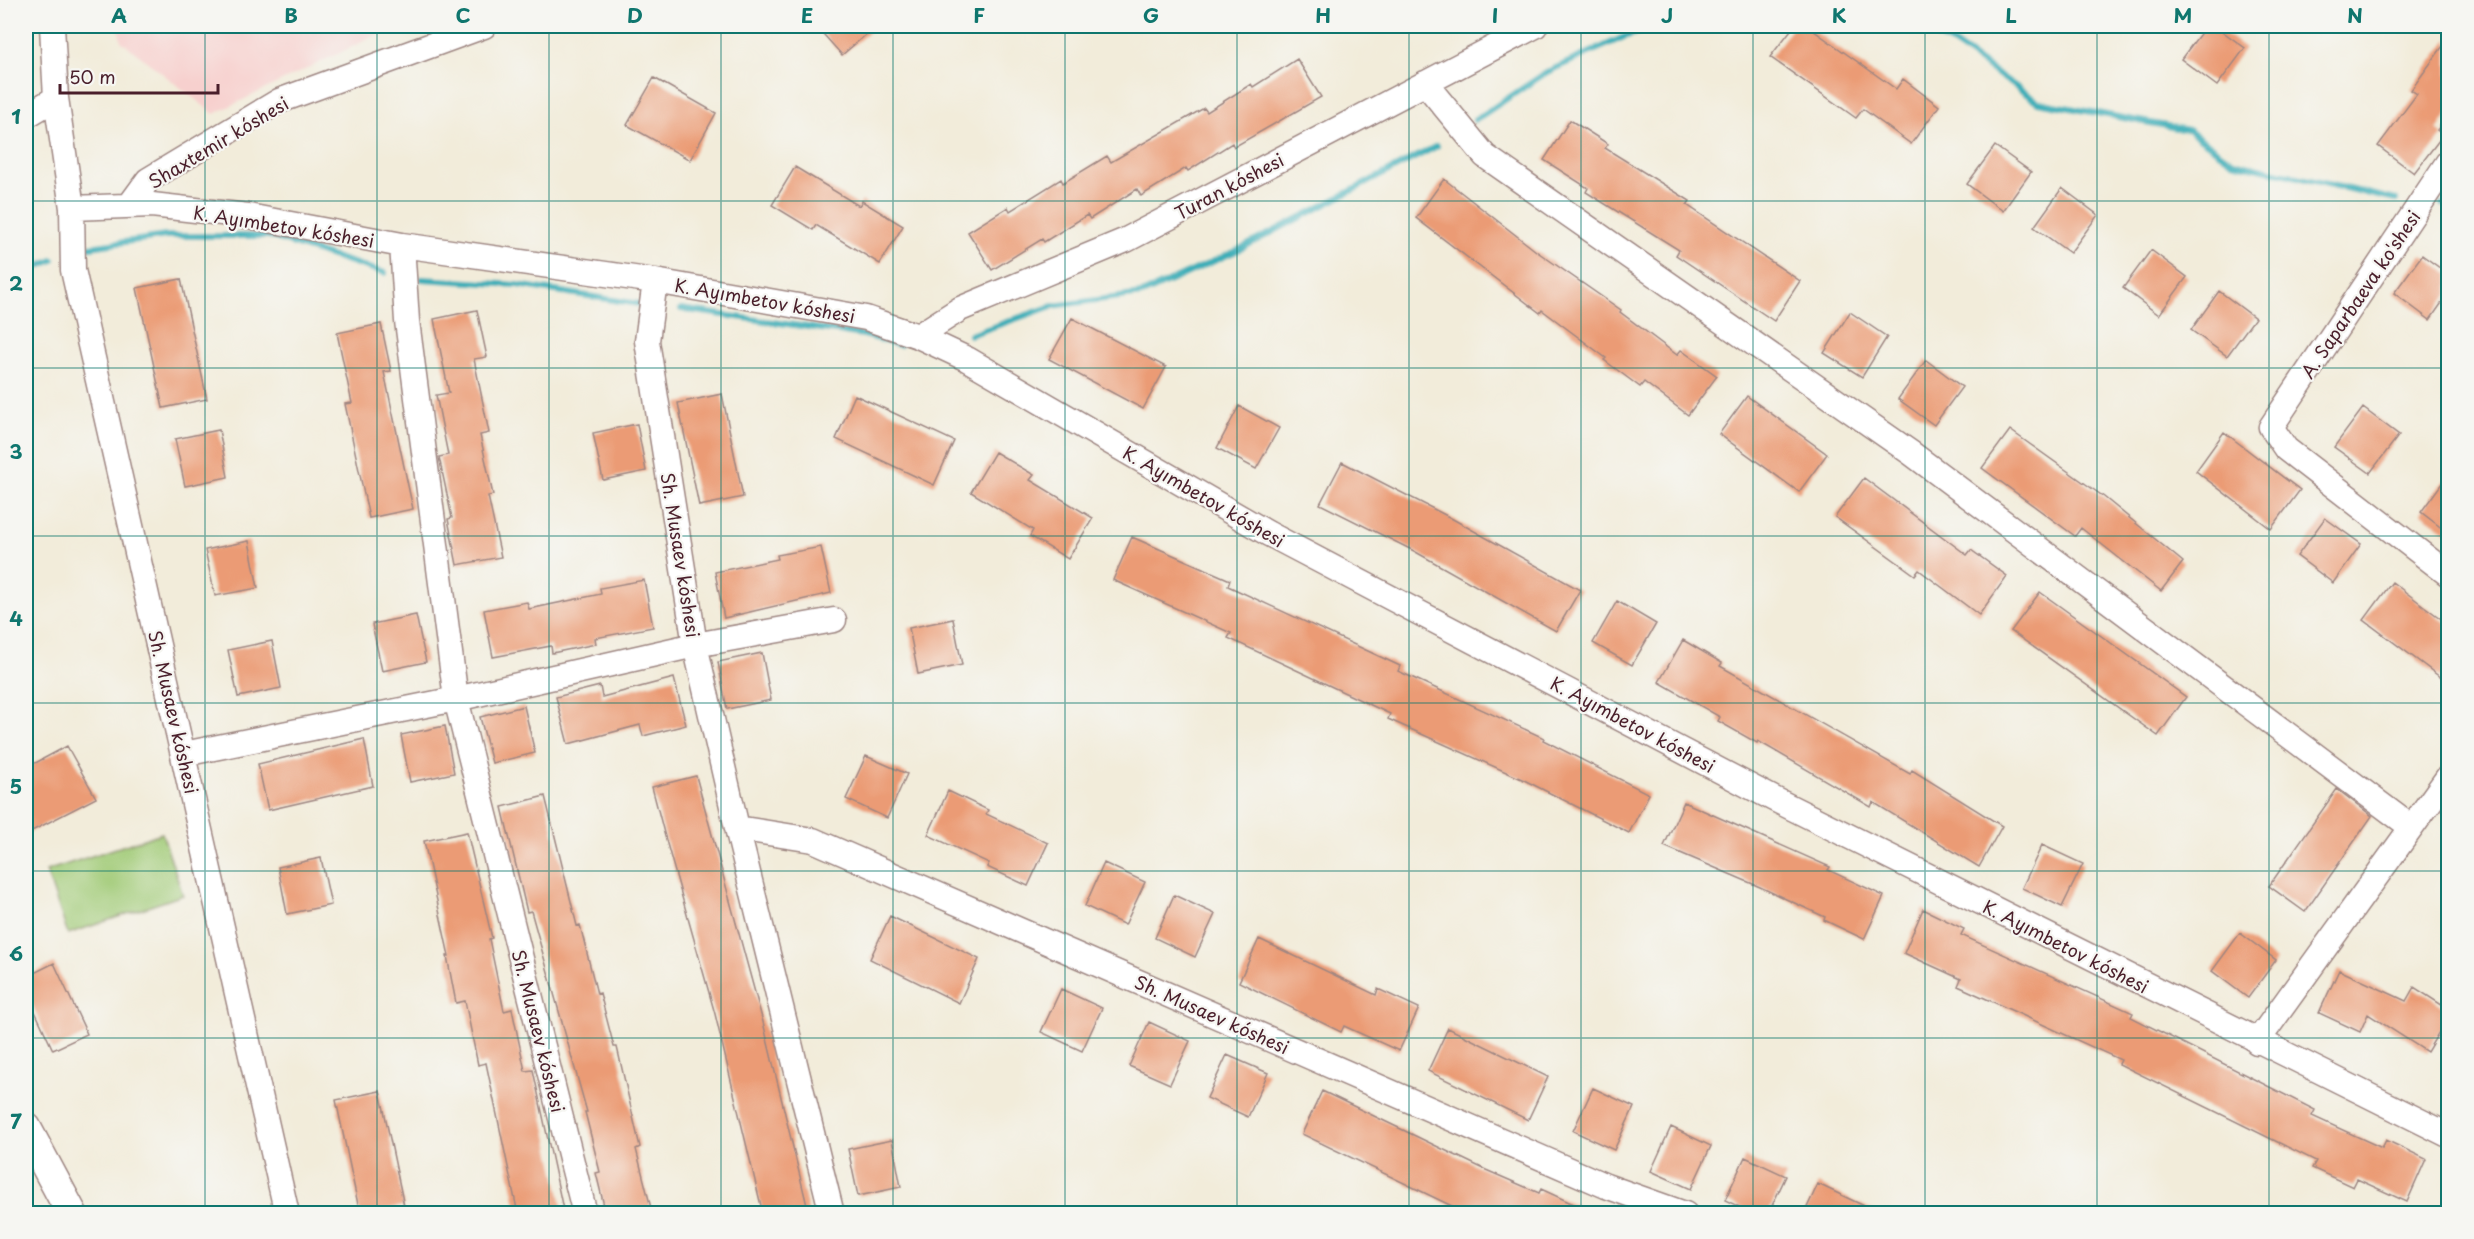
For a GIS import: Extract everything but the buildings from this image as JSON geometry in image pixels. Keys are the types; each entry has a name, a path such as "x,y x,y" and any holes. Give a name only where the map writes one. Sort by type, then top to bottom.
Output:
{"street":[{"name":"Sh. Musaev kóshesi","path":"52,26 56,98 72,208 74,270 287,1214"},
{"name":"Shaxtemir kóshesi","path":"129,206 148,180 279,101 484,26"},
{"name":"Turan kóshesi","path":"918,336 960,309 1126,240 1535,26"},
{"path":"1425,83 1485,156 1911,453 2411,827"},
{"path":"26,116 56,98"},
{"name":"A. Saparbaeva ko'shesi","path":"2448,162 2271,427 2286,449 2448,574"},
{"name":"K. Ayımbetov kóshesi","path":"72,208 152,205 248,216 402,245 656,280 866,318 918,336 968,359 1269,534 1774,799 2448,1135"},
{"name":"Sh. Musaev kóshesi","path":"402,245 407,321 456,699 585,1214"},
{"name":"Sh. Musaev kóshesi","path":"656,280 647,341 695,645 737,828 832,1214"},
{"path":"184,754 456,699 695,645 834,620"},
{"path":"2257,1041 2448,777"},
{"name":"Sh. Musaev kóshesi","path":"737,828 813,840 1606,1186 1685,1214"},
{"path":"26,1128 72,1214"}],"shaded area":[{"path":"118,26 395,26 214,114 121,41"}],"green space":[{"path":"162,833 183,895 68,934 46,871"}],"waterway":[{"path":"1475,120 1547,72 1624,37 1659,26"},
{"path":"1917,26 1954,44 2038,102 2188,130 2233,162 2396,200"},
{"path":"970,335 1052,306 1142,294 1236,251 1437,146"},
{"path":"2442,204 2448,206"},
{"path":"90,247 166,236 268,236 385,273"},
{"path":"26,272 53,260"},
{"path":"422,279 517,285 639,304"},
{"path":"681,309 864,335 900,345"}]}
